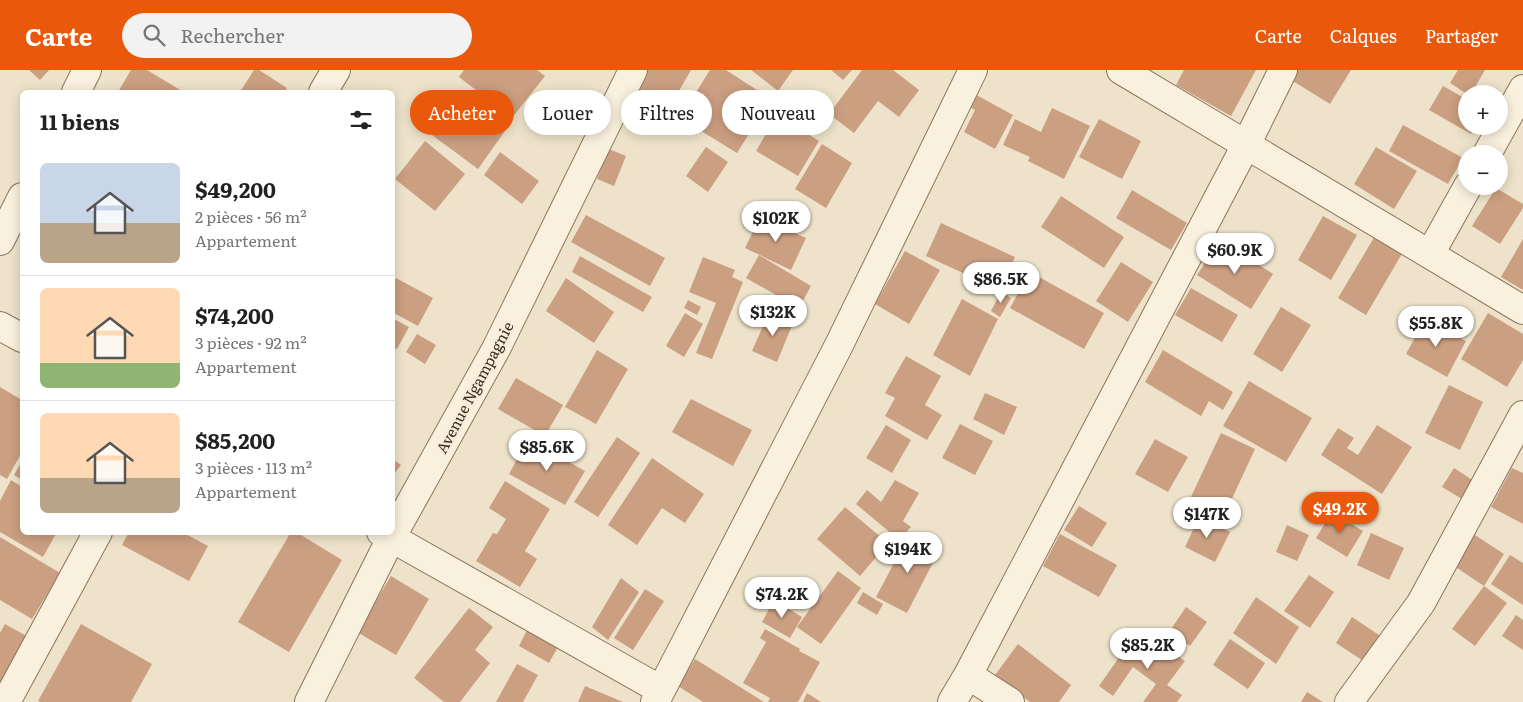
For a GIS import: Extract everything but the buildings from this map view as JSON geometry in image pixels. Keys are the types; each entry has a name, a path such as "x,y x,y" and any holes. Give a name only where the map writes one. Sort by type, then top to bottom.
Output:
{"street":[{"path":"77,90 87,70"},
{"path":"323,90 336,70"},
{"name":"Avenue Ngampagnie","path":"395,520 496,349 633,70"},
{"path":"386,535 658,696 839,346 973,70"},
{"path":"1121,70 1523,310"},
{"path":"952,702 968,675 1246,145 1283,70"},
{"path":"1491,145 1523,89"},
{"path":"1430,254 1463,195"},
{"path":"0,241 20,201"},
{"path":"0,326 20,337"},
{"path":"1349,702 1420,603 1523,415"},
{"path":"6,702 96,535"},
{"name":"Avenue Ngampagnie","path":"309,702 386,535"},
{"path":"968,675 1010,702"}]}
